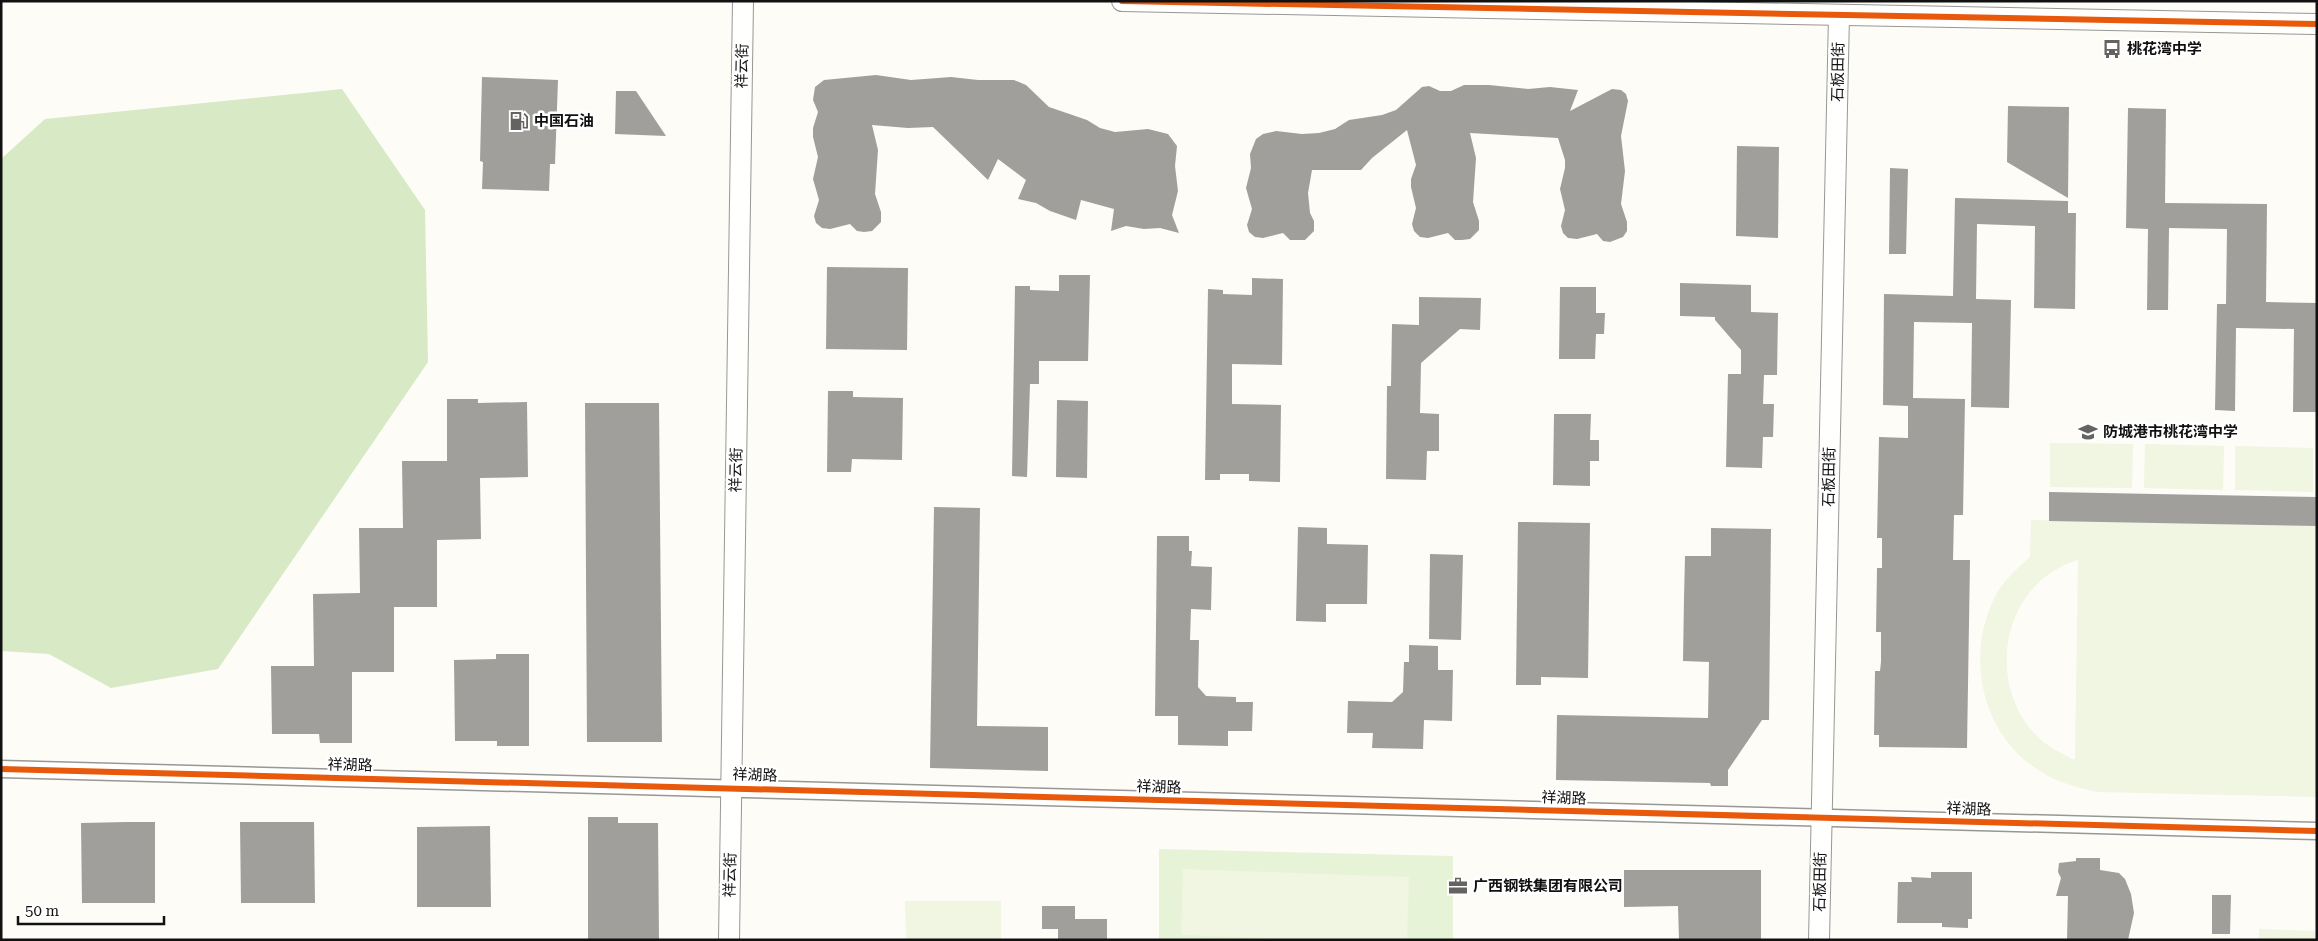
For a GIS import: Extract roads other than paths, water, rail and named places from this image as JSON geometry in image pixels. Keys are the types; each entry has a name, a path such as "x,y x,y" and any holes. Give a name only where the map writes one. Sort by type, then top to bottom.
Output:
{"street":[{"name":"祥云街","path":"729,940 743,1"},
{"path":"1122,1 2317,24"},
{"name":"石板田街","path":"1819,940 1839,15"},
{"name":"祥湖路","path":"1,769 731,787 2317,831"}],"place":[{"name":"桃花湾中学","path":"2112,49"},
{"name":"中国石油","path":"519,121"},
{"name":"防城港市桃花湾中学","path":"2088,432"},
{"name":"广西钢铁集团有限公司","path":"1458,886"}]}
